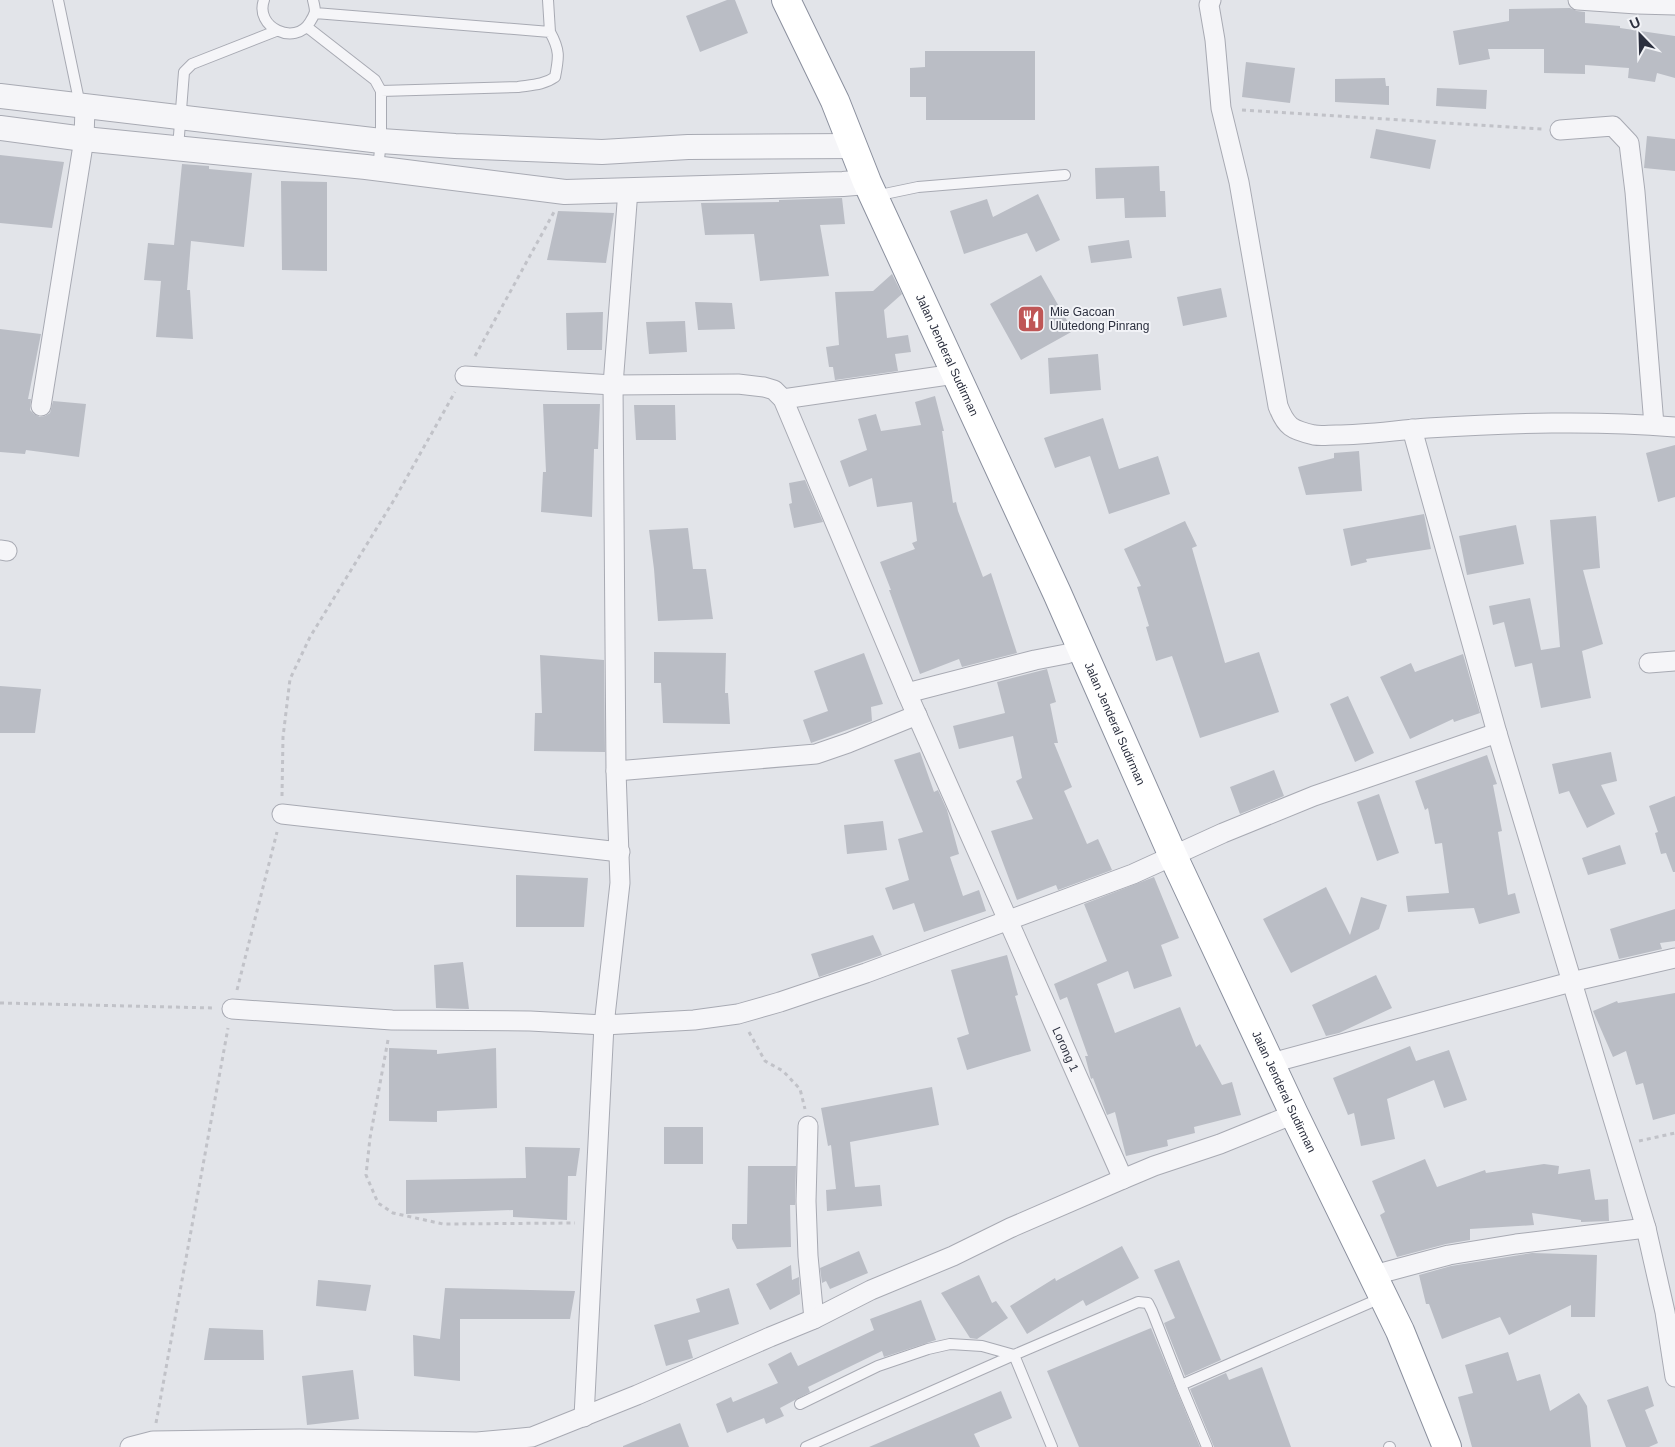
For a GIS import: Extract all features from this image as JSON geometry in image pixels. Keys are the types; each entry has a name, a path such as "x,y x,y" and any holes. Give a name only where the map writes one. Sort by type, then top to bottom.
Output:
{"highway":[{"name":"Jalan Jenderal Sudirman","path":"786,0 835,101 870,189 1081,649 1173,856 1294,1114 1378,1286 1418,1374 1447,1447"}],"street":[{"path":"1575,0 1675,5"},
{"path":"1208,2 1221,108 1239,182 1278,406 1284,421 1291,428 1315,435 1352,435 1497,424 1654,425 1675,427"},
{"path":"0,96 381,141 602,152 688,147 853,146"},
{"path":"41,406 84,139 83,106"},
{"path":"1560,130 1614,126 1629,143 1635,192 1654,425"},
{"path":"0,128 84,139 378,168 565,192 843,184 870,189"},
{"path":"584,1417 604,1025 620,883 616,771 613,385 628,190"},
{"path":"465,376 613,385 738,384 764,386 774,390 783,398 955,374"},
{"name":"Lorong 1","path":"783,398 907,693 1122,1179"},
{"path":"1412,429 1497,733 1670,1311 1675,1378"},
{"path":"907,693 1081,649"},
{"path":"1649,663 1675,661"},
{"path":"616,771 816,754 918,715"},
{"path":"232,1009 392,1020 530,1021 604,1025 694,1020 738,1014 866,974 1133,874 1223,832 1314,796 1497,733"},
{"path":"282,814 620,852"},
{"path":"1271,1063 1571,982 1675,958"},
{"path":"130,1447 153,1441 300,1438 534,1442 584,1417 814,1319 871,1290 952,1256 1010,1228 1122,1179 1220,1144 1294,1114"},
{"path":"808,1126 806,1201 808,1256 814,1319"},
{"path":"1378,1286 1449,1255 1516,1244 1646,1228"}],"lane":[{"path":"58,0 83,106"},
{"path":"264,0 264,19 276,31"},
{"path":"178,148 184,72 192,64 276,31 292,34 307,27 315,13 313,0"},
{"path":"381,90 518,87 549,81 555,76 559,57 557,44 550,32 548,0"},
{"path":"315,13 550,32"},
{"path":"307,27 375,80 381,90 381,141 378,168"},
{"path":"870,189 1066,175"},
{"path":"1181,1385 1378,1286"},
{"path":"806,1447 1138,1302 1148,1303 1152,1311 1207,1447"},
{"path":"800,1404 878,1366 950,1344 982,1346 1014,1355"},
{"path":"1014,1355 1052,1447"}],"path":[{"path":"1221,108 1560,130"},
{"path":"0,1003 232,1009"},
{"path":"738,1014 765,1061 783,1071 800,1089 808,1126"},
{"path":"392,1020 370,1138 366,1175 378,1203 393,1213 443,1224 593,1223"},
{"path":"1621,1145 1675,1133"}],"building":[{"path":"727,0 735,0 748,33 700,52 686,16"},
{"path":"1570,8 1585,12 1585,23 1620,26 1620,28 1675,36 1675,78 1657,73 1655,82 1628,78 1629,68 1585,65 1585,74 1544,73 1544,49 1488,49 1490,59 1459,65 1453,31 1509,21 1509,9"},
{"path":"925,51 1035,51 1035,120 926,120 926,97 910,97 910,68 925,67"},
{"path":"1246,62 1295,68 1290,103 1242,97"},
{"path":"1385,78 1386,86 1389,86 1389,105 1335,102 1335,79"},
{"path":"1437,88 1487,90 1486,109 1436,106"},
{"path":"1376,129 1436,140 1430,169 1370,158"},
{"path":"1647,136 1675,139 1675,171 1644,168"},
{"path":"0,155 64,162 52,228 0,223"},
{"path":"182,164 209,166 209,169 252,173 244,247 191,241 187,290 190,290 193,339 156,337 161,281 144,280 148,243 174,245"},
{"path":"1159,166 1160,191 1165,191 1166,217 1125,218 1124,198 1096,199 1095,168"},
{"path":"281,181 327,182 327,271 282,270"},
{"path":"1038,194 1060,240 1036,252 1027,233 964,254 950,211 987,199 993,217"},
{"path":"842,198 845,224 820,225 829,276 760,281 754,234 705,235 701,203 779,202 779,200"},
{"path":"558,211 614,213 606,263 547,260"},
{"path":"1129,240 1132,258 1091,263 1088,246"},
{"path":"892,274 902,294 884,310 887,338 908,335 911,352 895,354 898,371 835,380 833,367 829,367 826,347 839,345 835,292 873,291"},
{"path":"1041,275 1073,331 1021,360 990,304"},
{"path":"1221,288 1227,317 1183,326 1177,297"},
{"path":"695,302 732,303 735,329 698,330"},
{"path":"603,312 602,350 567,350 566,313"},
{"path":"685,321 687,352 649,354 646,322"},
{"path":"0,329 41,334 28,399 31,399 30,410 34,414 40,417 50,413 53,401 86,404 79,457 26,450 25,454 0,452"},
{"path":"1098,354 1101,390 1050,394 1048,358"},
{"path":"935,396 944,431 942,431 953,503 956,502 983,577 991,573 1017,653 962,667 959,659 920,674 880,562 915,549 912,543 917,541 912,502 877,507 872,478 849,487 840,461 867,450 858,419 876,414 881,431 921,425 915,402"},
{"path":"543,404 600,404 598,449 594,449 592,517 541,512 543,472 546,472"},
{"path":"634,405 675,405 676,440 636,440"},
{"path":"1103,418 1119,469 1158,456 1170,494 1109,514 1090,456 1055,468 1044,438"},
{"path":"1675,445 1675,497 1658,502 1646,453"},
{"path":"1359,451 1362,491 1306,495 1298,467 1334,458 1334,453"},
{"path":"805,480 823,522 794,528 789,504 792,503 789,483"},
{"path":"1424,514 1431,549 1366,559 1367,562 1351,566 1343,529"},
{"path":"1596,516 1600,568 1583,570 1603,644 1582,651 1591,698 1541,708 1532,663 1515,667 1504,622 1493,625 1489,606 1530,598 1541,650 1560,647 1550,520"},
{"path":"1185,521 1197,546 1192,548 1225,663 1259,652 1279,712 1200,738 1172,656 1156,661 1146,627 1149,626 1137,587 1141,586 1124,549"},
{"path":"1516,525 1524,564 1467,575 1459,536"},
{"path":"688,528 693,569 706,569 713,619 658,621 649,530"},
{"path":"654,652 726,653 725,693 728,693 730,724 663,723 661,683 654,683"},
{"path":"864,653 883,704 871,707 872,721 811,743 803,720 828,711 814,671"},
{"path":"1463,654 1480,713 1454,722 1453,719 1410,739 1380,677 1411,663 1415,672"},
{"path":"540,655 604,660 605,752 534,751 535,713 542,713"},
{"path":"1047,669 1056,702 1050,704 1058,743 1054,743 1072,787 1064,791 1087,844 1098,839 1112,870 1058,890 1056,885 1017,900 991,831 1033,819 1016,781 1022,778 1013,736 959,749 953,726 1005,713 997,682"},
{"path":"0,686 41,689 35,733 0,733"},
{"path":"1348,696 1374,753 1355,762 1330,704"},
{"path":"920,752 934,792 938,790 947,810 959,854 950,857 963,896 979,890 986,911 924,932 914,903 893,910 885,888 909,880 898,839 923,832 894,760"},
{"path":"1611,752 1617,781 1601,785 1615,814 1587,828 1569,791 1559,794 1552,764"},
{"path":"1487,755 1497,784 1493,785 1502,831 1498,832 1508,895 1515,893 1520,913 1479,924 1474,908 1408,912 1406,896 1449,893 1442,843 1435,844 1428,808 1425,810 1415,781"},
{"path":"1274,770 1284,796 1240,814 1230,787"},
{"path":"1379,794 1399,853 1377,861 1357,802"},
{"path":"1675,796 1675,872 1673,872 1666,853 1661,854 1655,833 1658,832 1649,806"},
{"path":"883,821 887,850 847,854 844,825"},
{"path":"1620,845 1626,864 1588,875 1582,858"},
{"path":"516,875 588,878 584,927 516,927"},
{"path":"1154,877 1179,938 1161,945 1172,976 1134,989 1128,971 1097,984 1115,1033 1180,1007 1196,1047 1200,1044 1222,1085 1232,1082 1241,1115 1194,1127 1195,1133 1167,1140 1168,1146 1126,1156 1115,1112 1107,1115 1093,1078 1091,1079 1085,1056 1088,1056 1067,997 1060,1000 1054,984 1107,961 1084,904"},
{"path":"1326,887 1350,935 1361,897 1387,905 1379,929 1291,973 1263,919"},
{"path":"1675,909 1675,941 1660,943 1662,949 1619,959 1610,929"},
{"path":"873,935 882,955 819,977 811,954"},
{"path":"1007,955 1018,995 1015,996 1031,1051 967,1070 957,1038 969,1034 951,970"},
{"path":"463,962 469,1009 436,1008 434,965"},
{"path":"1376,975 1392,1008 1339,1033 1326,1036 1312,1005"},
{"path":"1675,993 1675,1114 1653,1120 1643,1083 1636,1085 1626,1051 1613,1057 1593,1011 1617,1001 1618,1003"},
{"path":"1410,1046 1416,1061 1449,1050 1467,1100 1444,1108 1434,1080 1387,1099 1395,1139 1361,1146 1354,1113 1348,1115 1333,1078"},
{"path":"389,1048 437,1050 437,1054 496,1048 497,1108 437,1111 437,1122 389,1121"},
{"path":"932,1087 939,1125 850,1142 855,1187 880,1185 882,1206 827,1211 826,1190 836,1189 831,1145 828,1146 821,1108"},
{"path":"664,1127 703,1127 703,1164 664,1164"},
{"path":"525,1147 580,1148 576,1176 568,1176 567,1220 513,1217 513,1210 406,1214 406,1180 526,1178"},
{"path":"1425,1159 1437,1187 1485,1170 1486,1173 1544,1164 1559,1166 1558,1174 1590,1169 1595,1200 1608,1199 1609,1221 1581,1222 1581,1220 1532,1213 1534,1225 1470,1229 1470,1240 1446,1244 1397,1257 1380,1215 1385,1212 1372,1181"},
{"path":"748,1166 796,1166 795,1205 790,1205 791,1247 737,1249 732,1239 732,1224 747,1224"},
{"path":"1122,1246 1139,1278 1086,1306 1083,1300 1027,1334 1010,1306 1055,1278 1056,1281"},
{"path":"859,1251 868,1273 830,1289 826,1281 822,1283 820,1268"},
{"path":"1532,1253 1597,1255 1595,1317 1571,1317 1571,1305 1509,1335 1500,1317 1442,1339 1429,1304 1426,1304 1419,1275 1451,1266"},
{"path":"1179,1260 1221,1360 1185,1376 1164,1323 1175,1318 1154,1270"},
{"path":"791,1265 792,1280 799,1277 800,1294 770,1310 756,1284"},
{"path":"979,1275 992,1303 996,1301 1008,1318 977,1339 970,1338 941,1293"},
{"path":"318,1280 371,1285 366,1311 316,1306"},
{"path":"445,1288 575,1291 570,1319 460,1319 460,1381 414,1376 413,1335 440,1339"},
{"path":"729,1288 739,1324 688,1340 693,1358 666,1366 654,1325 700,1312 696,1299"},
{"path":"921,1300 936,1340 884,1357 882,1351 808,1387 810,1392 780,1408 784,1416 766,1424 764,1418 727,1433 716,1404 731,1397 733,1402 778,1383 768,1364 791,1352 798,1366 874,1330 870,1319"},
{"path":"209,1328 263,1330 264,1360 204,1360"},
{"path":"1151,1328 1200,1447 1079,1447 1047,1371"},
{"path":"1508,1352 1517,1381 1540,1374 1550,1411 1579,1393 1587,1406 1591,1447 1472,1447 1458,1397 1473,1393 1465,1365"},
{"path":"1262,1367 1291,1447 1214,1447 1190,1389 1226,1373 1229,1380"},
{"path":"353,1370 359,1419 307,1425 302,1376"},
{"path":"1648,1386 1654,1406 1645,1410 1658,1443 1649,1447 1626,1447 1607,1400"},
{"path":"1001,1391 1012,1418 974,1434 980,1447 869,1447"},
{"path":"680,1423 689,1447 623,1447 623,1446"}],"place":[{"name":"Mie Gacoan Ulutedong Pinrang","path":"1031,319"}]}
